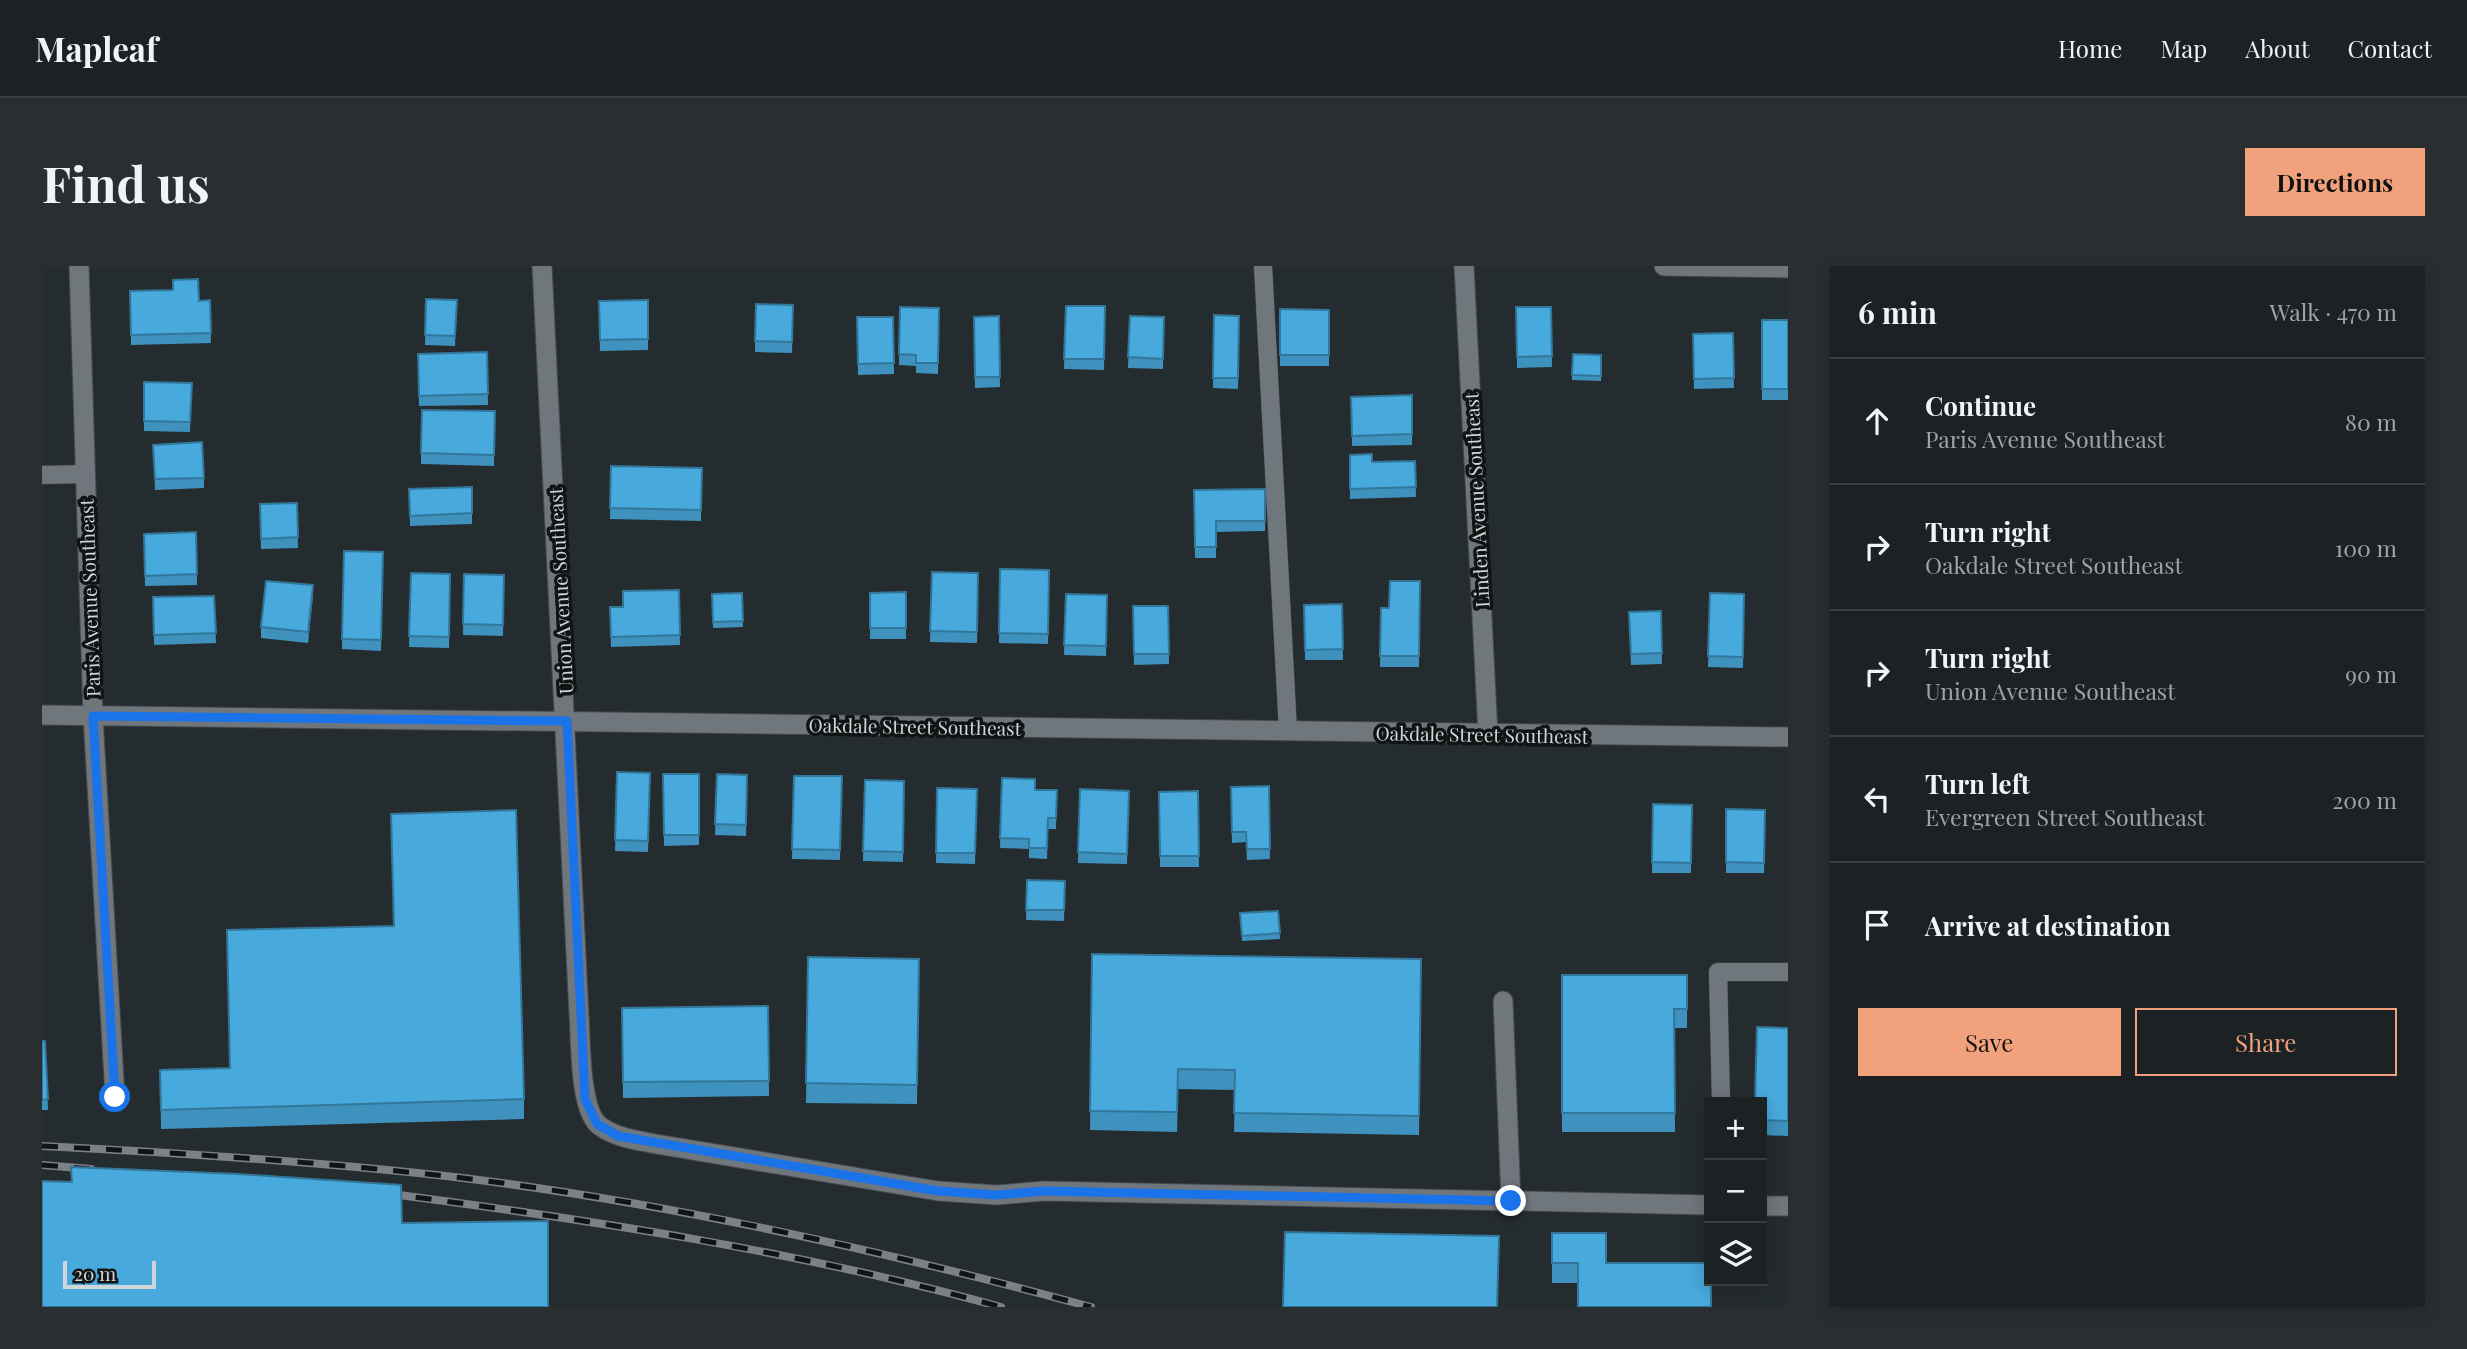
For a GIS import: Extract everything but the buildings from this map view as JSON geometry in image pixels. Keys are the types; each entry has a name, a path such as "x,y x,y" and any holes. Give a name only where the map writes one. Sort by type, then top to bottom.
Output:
{"street":[{"name":"Paris Avenue Southeast","path":"79,266 93,716 115,1097"},
{"name":"Union Avenue Southeast","path":"542,266 584,1087 585,1099 597,1124 618,1136 656,1144 938,1191 997,1195 1044,1191 1511,1201"},
{"name":"Linden Avenue Southeast","path":"1464,266 1488,734"},
{"path":"1664,266 1788,268"},
{"name":"Oakdale Street Southeast","path":"42,715 1788,737"},
{"path":"1503,1001 1511,1201 1704,1205"},
{"path":"1767,1206 1788,1206"}],"lane":[{"path":"1263,266 1288,731"},
{"path":"42,475 86,474"},
{"path":"1721,1097 1718,972 1788,972"}],"railway":[{"path":"42,1146 200,1155 410,1172 622,1201 858,1248 1091,1307"},
{"path":"42,1165 91,1169"},
{"path":"384,1193 617,1226 772,1253 1001,1307"}],"route":[{"path":"115,1097 93,716 567,721 585,1099 597,1124 618,1136 938,1191 997,1195 1044,1191 1511,1201"}]}
